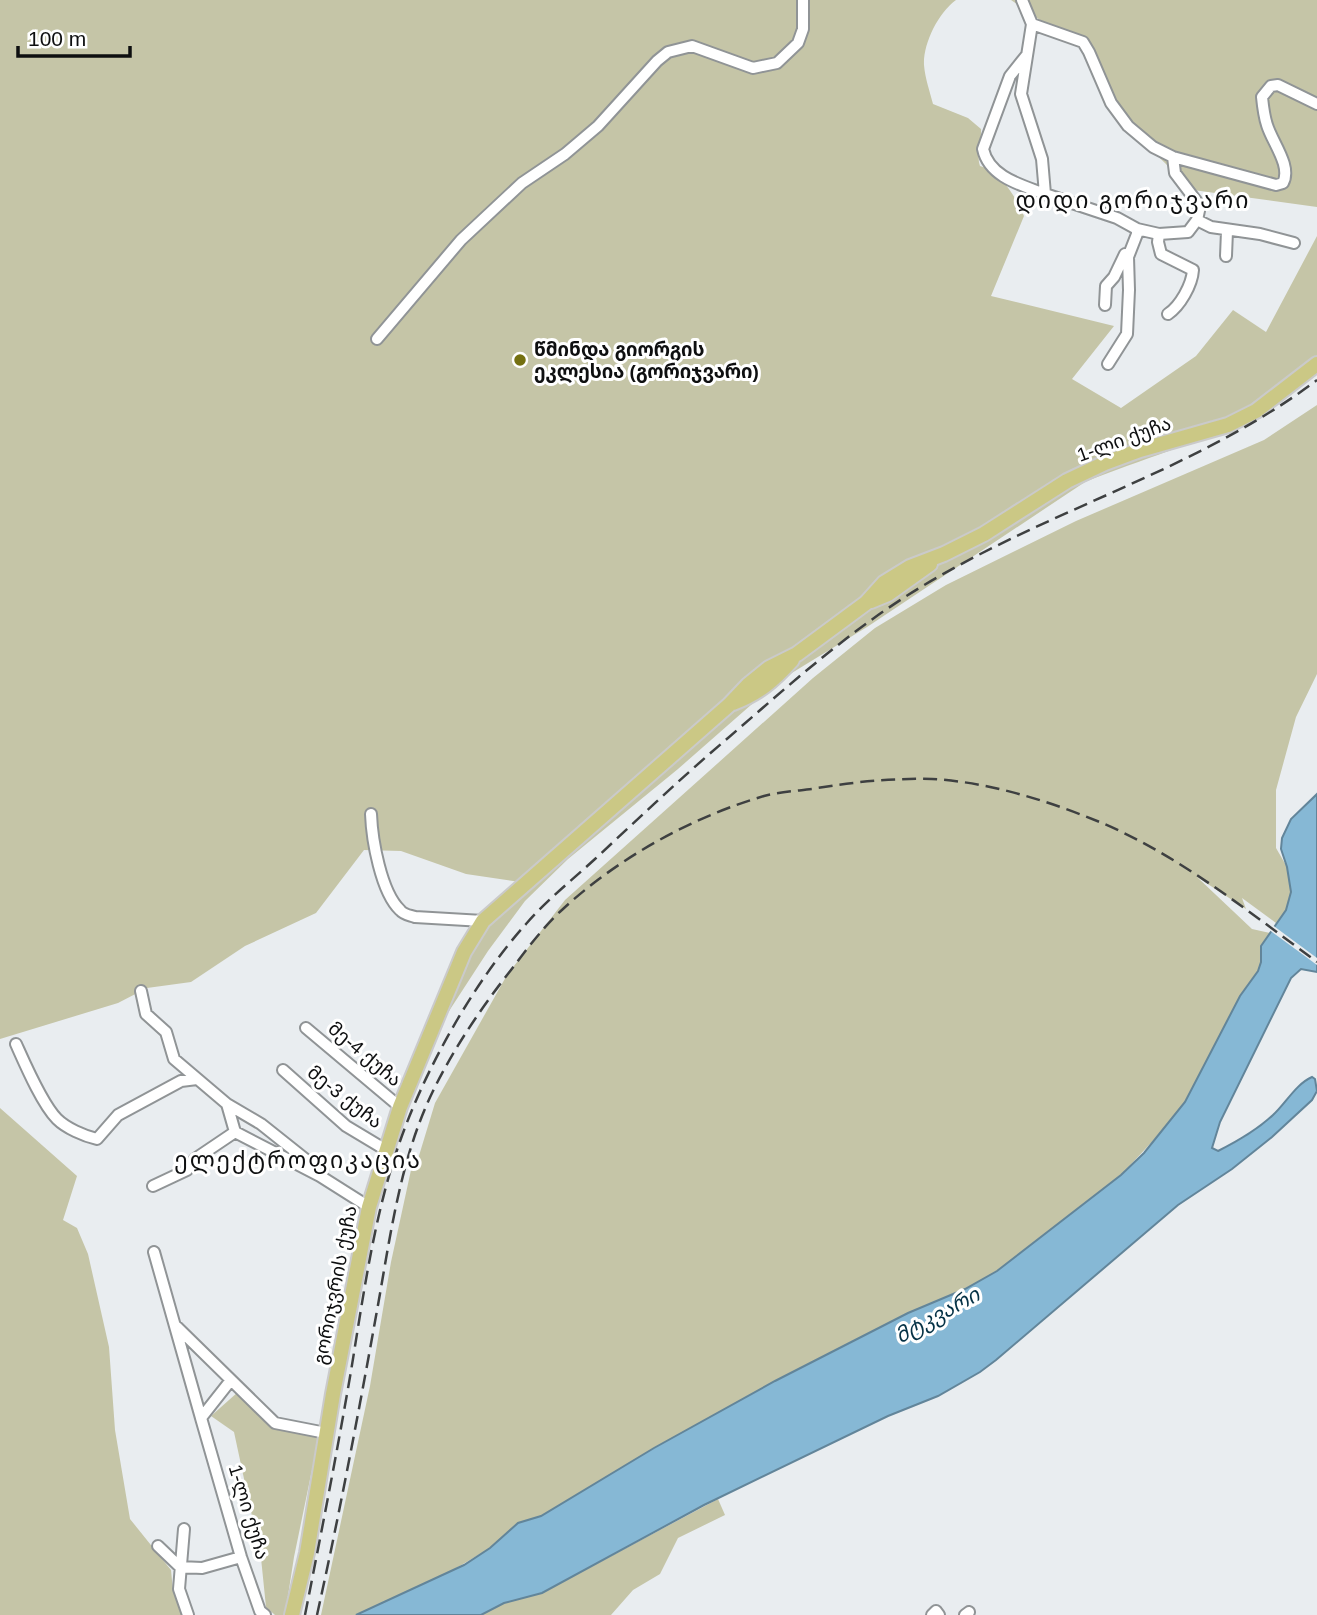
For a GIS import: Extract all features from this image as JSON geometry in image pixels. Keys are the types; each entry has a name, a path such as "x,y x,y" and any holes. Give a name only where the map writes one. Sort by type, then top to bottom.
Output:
{"main road":[{"name":"1-ლი ქუჩა","path":"627,794 769,668 797,654 866,603 888,594 944,554 984,534 1067,481 1105,463 1228,425 1256,411 1317,364"},
{"name":"გორიჯვრის ქუჩა","path":"292,1615 307,1553 326,1433 369,1207 400,1107 464,952 483,921 627,794"}],"street":[{"path":"377,339 461,240 522,183 565,154 598,126 668,52 692,46 753,68 777,63 798,43 803,29 803,0"},
{"path":"1022,0 1032,24 1021,94 1042,159 1045,194"},
{"path":"1032,24 1083,42 1111,103 1128,126 1153,147 1173,157 1276,185 1283,183 1286,178 1285,169 1268,128 1262,97 1271,86 1278,85 1317,104"},
{"path":"1026,56 1010,76 983,149 986,160 1003,176 1017,184 1117,218 1137,231 1159,234 1188,232 1197,220 1200,206 1175,173 1173,157"},
{"path":"1197,220 1227,231 1260,234 1294,243"},
{"path":"1105,305 1106,286 1114,277 1137,231"},
{"path":"1108,363 1127,334 1128,257 1137,231"},
{"path":"1227,231 1227,256"},
{"path":"1159,234 1161,254 1193,270 1192,281 1179,306 1168,314"},
{"path":"370,814 379,864 397,908 415,917 483,921"},
{"path":"141,991 146,1014 166,1032 174,1059 227,1104 261,1124 310,1163 320,1176"},
{"name":"მე-4 ქუჩა","path":"306,1028 400,1107"},
{"path":"16,1044 35,1085 57,1119 85,1136 97,1139 118,1115 181,1081 197,1079"},
{"name":"მე-3 ქუჩა","path":"283,1070 346,1126 386,1150"},
{"path":"227,1104 235,1132 320,1176 369,1207"},
{"path":"153,1186 187,1170 195,1158 235,1132"},
{"name":"1-ლი ქუჩა","path":"154,1252 241,1557 260,1611 265,1615"},
{"path":"177,1327 275,1423 326,1433"},
{"path":"201,1418 231,1380"},
{"path":"184,1529 179,1589 188,1615"},
{"path":"158,1546 180,1567 202,1568 241,1557"},
{"path":"932,1615 936,1611 939,1615"}],"green space":[{"path":"0,0 956,0 938,21 924,57 933,104 968,118 981,129 980,166 1001,179 1024,216 991,296 1114,326 1072,379 1121,408 1196,356 1233,310 1266,332 1317,236 1317,370 1287,394 1255,414 1192,442 1085,482 867,627 777,682 678,769 568,859 525,901 488,951 438,1028 460,971 489,924 528,891 520,882 466,874 401,851 364,850 316,913 245,946 191,982 147,988 118,1003 0,1039"},
{"path":"1011,0 1317,0 1317,207 1186,189 1166,164 1105,106 1082,49"},
{"path":"1317,405 1317,674 1296,717 1276,790 1276,848 1287,867 1291,892 1286,910 1276,923 1242,898 1246,909 1197,877 1252,929 1270,933 1260,949 1261,962 1258,971 1240,996 1185,1102 1162,1131 1121,1175 997,1271 965,1289 908,1313 654,1448 541,1516 518,1523 490,1548 443,1576 356,1615 321,1615 370,1386 391,1262 411,1170 418,1159 435,1103 507,975 565,900 813,678 875,628 946,585 1076,521 1264,440"},
{"path":"0,1108 77,1176 63,1220 77,1228 88,1254 109,1347 115,1430 130,1519 171,1570 173,1591 182,1615 0,1615"},
{"path":"238,1392 273,1428 319,1436 285,1615 275,1615 266,1607 261,1558 234,1432 211,1416"},
{"path":"718,1499 725,1515 678,1538 660,1574 633,1590 611,1615 481,1615 504,1603 542,1593"}],"water":[{"name":"მტკვარი","path":"1317,794 1317,972 1301,969 1291,978 1220,1122 1212,1148 1218,1151 1253,1131 1273,1115 1301,1084 1312,1077 1315,1079 1317,1091 1312,1100 1272,1137 1232,1169 1178,1205 996,1360 938,1396 888,1416 704,1505 542,1593 504,1603 481,1615 356,1615 464,1565 490,1548 518,1523 541,1516 654,1448 775,1381 997,1271 1121,1175 1144,1153 1185,1102 1240,996 1258,971 1261,946 1286,910 1291,892 1281,849 1282,838 1291,819"}],"pier":[{"path":"1271,924 1317,958 1317,965 1268,929"}],"railway":[{"path":"305,1615 369,1261 388,1179 419,1093 434,1063 486,974 506,948 551,898 694,768 803,673 909,594 1033,528 1227,437 1317,380"},
{"path":"317,1615 348,1466 397,1201 421,1118 441,1075 469,1029 536,938 584,890 632,856 710,815 770,795 887,780 932,779 975,784 1061,807 1131,836 1213,886 1317,962"}],"place":[{"name":"წმინდა გიორგის ეკლესია (გორიჯვარი)","path":"520,360"}],"district":[{"name":"დიდი გორიჯვარი","path":"1133,200"},
{"name":"ელექტროფიკაცია","path":"298,1160"}]}
